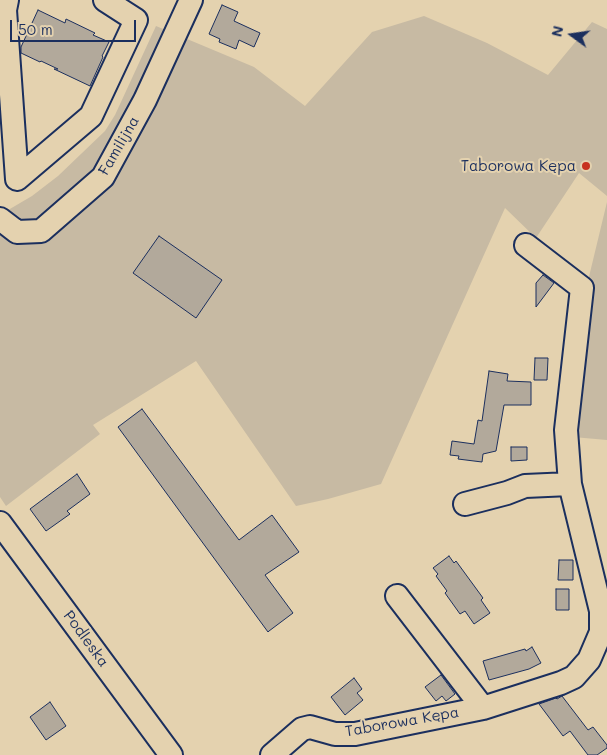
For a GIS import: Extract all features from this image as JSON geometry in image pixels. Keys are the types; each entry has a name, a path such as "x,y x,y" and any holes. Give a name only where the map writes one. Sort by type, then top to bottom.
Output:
{"street":[{"path":"7,0 6,10 17,179 91,116 136,20 105,0"},
{"name":"Familijna","path":"0,219 17,232 40,232 103,178 145,100 191,0"},
{"name":"Taborowa Kępa","path":"272,755 302,729 310,727 335,734 355,734 484,708 561,683 574,677 589,660 601,632 601,611 570,484 566,430 582,288 526,245"},
{"path":"465,504 507,493 525,486 570,484"},
{"name":"Podleska","path":"0,523 171,755"},
{"name":"Taborowa Kępa","path":"397,596 484,708"}],"shaded area":[{"path":"424,16 487,43 548,75 592,22 607,29 607,196 579,173 536,238 505,208 381,484 296,506 196,361 93,425 100,434 6,506 0,497 0,211 3,213 32,196 58,176 105,131 115,115 156,26 254,67 305,106 372,32"},
{"path":"607,202 607,440 573,437 587,285"}],"building":[{"path":"222,5 238,12 234,21 260,33 254,47 239,40 236,49 219,42 220,39 209,34"},
{"path":"38,10 65,23 66,19 109,42 90,86 54,69 58,69 21,53 21,47"},
{"path":"159,236 222,280 196,318 133,273"},
{"path":"543,275 554,283 536,307 536,283"},
{"path":"535,358 548,358 547,380 534,380"},
{"path":"489,371 508,374 507,381 531,382 531,405 504,405 496,451 483,454 482,462 458,459 459,456 450,455 452,441 474,444 478,420 482,421"},
{"path":"142,409 239,540 272,515 299,552 265,575 293,613 268,632 118,427"},
{"path":"511,447 527,447 527,460 511,461"},
{"path":"77,474 90,494 67,511 70,514 46,531 30,509"},
{"path":"449,556 454,563 456,561 483,598 481,600 490,613 474,624 465,611 460,614 445,593 447,591 436,576 438,574 433,568"},
{"path":"559,560 573,560 573,580 558,580"},
{"path":"556,589 569,589 569,610 556,610"},
{"path":"532,647 541,663 529,669 489,680 483,661 525,649 526,651"},
{"path":"441,675 455,694 446,701 442,696 436,701 425,687"},
{"path":"354,678 362,689 357,693 363,700 345,715 331,697"},
{"path":"562,696 588,730 593,727 607,745 607,748 597,755 588,755 570,731 563,736 539,704"},
{"path":"50,702 66,726 46,740 30,717"}],"place":[{"name":"Taborowa Kępa","path":"586,166"}]}
